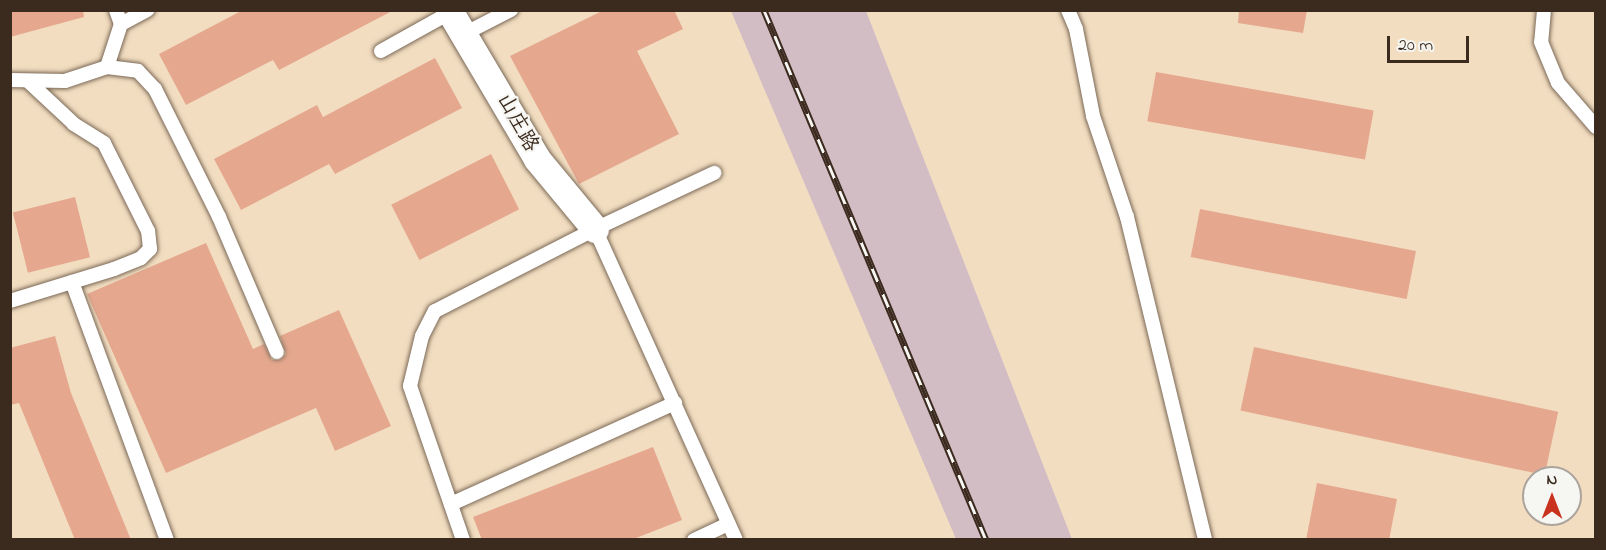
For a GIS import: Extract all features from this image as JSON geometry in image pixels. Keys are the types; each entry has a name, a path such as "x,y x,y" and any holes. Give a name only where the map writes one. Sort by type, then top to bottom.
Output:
{"street":[{"name":"山庄路","path":"455,19 537,159 595,229"}],"lane":[{"path":"107,67 119,17 147,10"},
{"path":"381,51 455,19 511,10"},
{"path":"1068,10 1076,29 1093,116 1127,217 1205,540"},
{"path":"1544,10 1541,42 1558,83 1596,127"},
{"path":"10,80 65,81 107,67 138,72 155,89 219,217 277,352"},
{"path":"10,301 141,258 150,249 148,231 104,143 74,124 29,82"},
{"path":"463,540 410,386 422,336 435,311 595,229 714,173"},
{"path":"595,229 736,540"},
{"path":"72,282 167,540"},
{"path":"451,504 675,403"},
{"path":"694,540 729,524"}],"shaded area":[{"path":"731,11 866,11 1072,539 956,539"}],"building":[{"path":"10,10 83,10 84,17 10,37"},
{"path":"243,10 394,10 279,70 273,60 186,105 159,54"},
{"path":"604,10 674,10 683,29 637,51 679,134 579,184 510,56"},
{"path":"1239,10 1307,10 1303,33 1238,23"},
{"path":"435,58 462,108 335,174 329,164 241,210 214,159 317,105 323,117"},
{"path":"1156,72 1374,110 1365,160 1147,121"},
{"path":"491,154 519,209 419,260 391,205"},
{"path":"75,197 90,257 28,273 13,212"},
{"path":"1200,209 1416,251 1407,299 1191,257"},
{"path":"206,243 253,349 264,344 272,360 280,360 286,354 280,336 339,310 391,426 335,451 316,408 166,473 87,294"},
{"path":"55,336 71,393 131,540 75,540 19,403 10,405 10,348"},
{"path":"1254,347 1558,412 1547,466 1522,466 1522,470 1240,411"},
{"path":"653,447 682,520 631,540 482,540 473,517"},
{"path":"1317,483 1397,499 1389,540 1306,540"}],"railway":[{"path":"764,10 986,540"}]}
